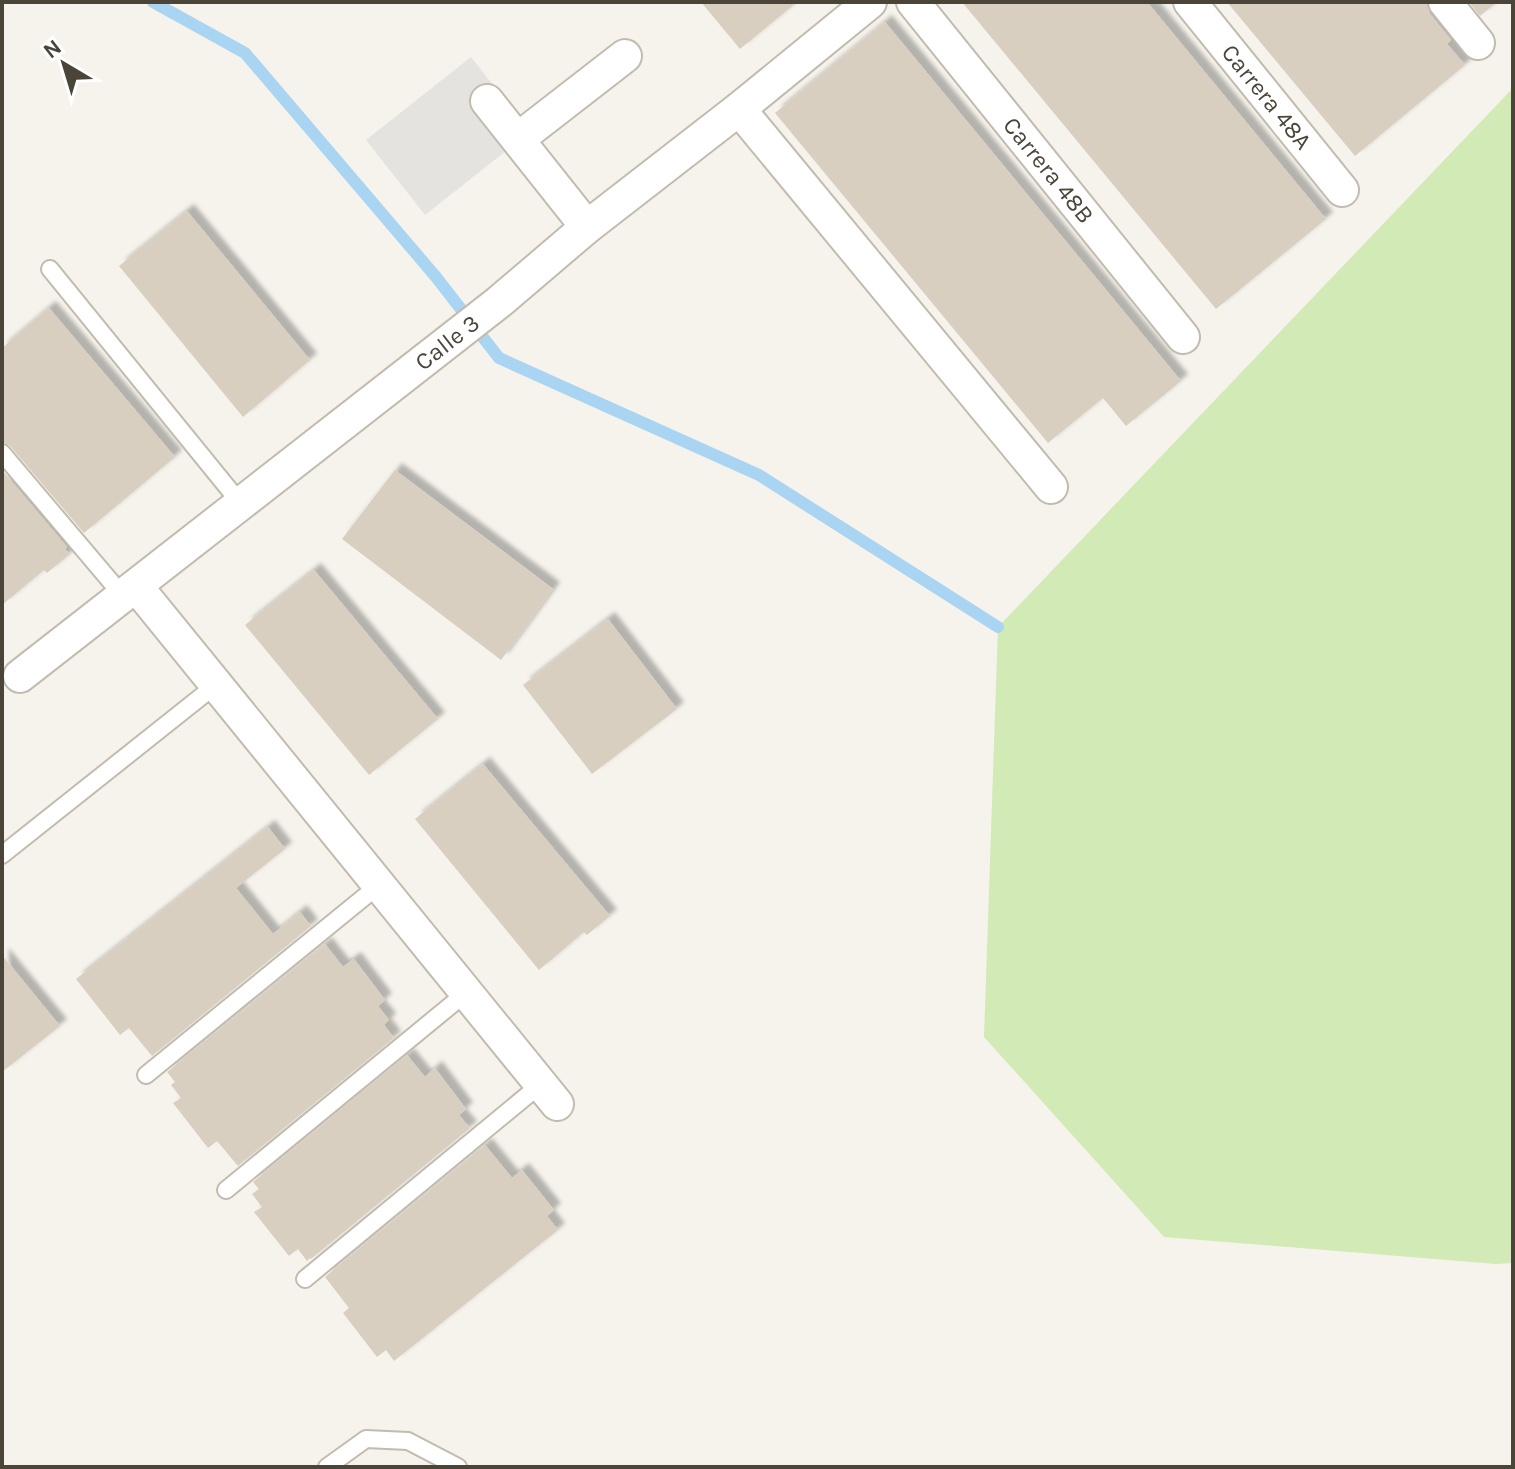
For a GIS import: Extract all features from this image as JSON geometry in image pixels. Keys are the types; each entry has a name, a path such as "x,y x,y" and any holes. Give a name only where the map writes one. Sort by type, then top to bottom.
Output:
{"street":[{"name":"Calle 3","path":"20,676 499,302 587,227 870,2"},
{"name":"Carrera 48B","path":"913,2 1183,337"},
{"name":"Carrera 48A","path":"1190,2 1342,190"},
{"path":"1445,2 1478,43"},
{"path":"518,139 625,56"},
{"path":"487,101 587,227"},
{"path":"739,109 1051,487"},
{"path":"129,591 217,684 549,1094"}],"lane":[{"path":"50,269 241,504"},
{"path":"2,453 129,591"},
{"path":"2,855 217,684"},
{"path":"146,1075 379,885"},
{"path":"226,1190 467,992"},
{"path":"305,1279 549,1094"},
{"path":"327,1467 366,1439 408,1441 458,1467"}],"green space":[{"path":"1513,88 1513,1263 1164,1237 984,1037 998,627"}],"shaded area":[{"path":"471,57 530,132 425,215 366,140"}],"building":[{"path":"701,2 797,2 740,49"},
{"path":"962,2 1147,2 1326,219 1216,309"},
{"path":"1227,2 1426,2 1430,14 1451,40 1447,44 1465,65 1355,156"},
{"path":"1469,2 1497,2 1480,16"},
{"path":"885,22 1181,381 1126,426 1103,398 1048,443 775,113"},
{"path":"187,211 310,360 243,417 119,266"},
{"path":"49,308 175,457 84,533 10,446 2,442 2,348"},
{"path":"2,470 70,554 47,573 44,570 2,605"},
{"path":"395,470 553,589 501,660 342,539"},
{"path":"314,570 438,719 369,775 245,625"},
{"path":"608,619 677,709 592,774 523,685"},
{"path":"483,764 610,916 587,935 584,932 539,970 415,819"},
{"path":"268,827 285,849 236,888 273,934 300,912 311,926 152,1056 129,1028 120,1035 76,979"},
{"path":"325,944 343,967 354,959 385,1000 378,1006 389,1020 384,1025 394,1038 238,1166 217,1141 208,1148 173,1103 181,1098 171,1085 175,1082 167,1072"},
{"path":"2,955 60,1026 2,1072"},
{"path":"407,1055 425,1077 435,1068 466,1109 459,1115 470,1128 311,1259 307,1261 298,1249 289,1256 254,1212 262,1207 252,1194 259,1189 253,1182"},
{"path":"485,1145 512,1178 522,1170 554,1210 547,1216 558,1230 394,1361 386,1350 377,1357 343,1313 349,1308 325,1277"}],"waterway":[{"path":"153,2 245,53 436,277 499,358 759,475 998,627"}]}
